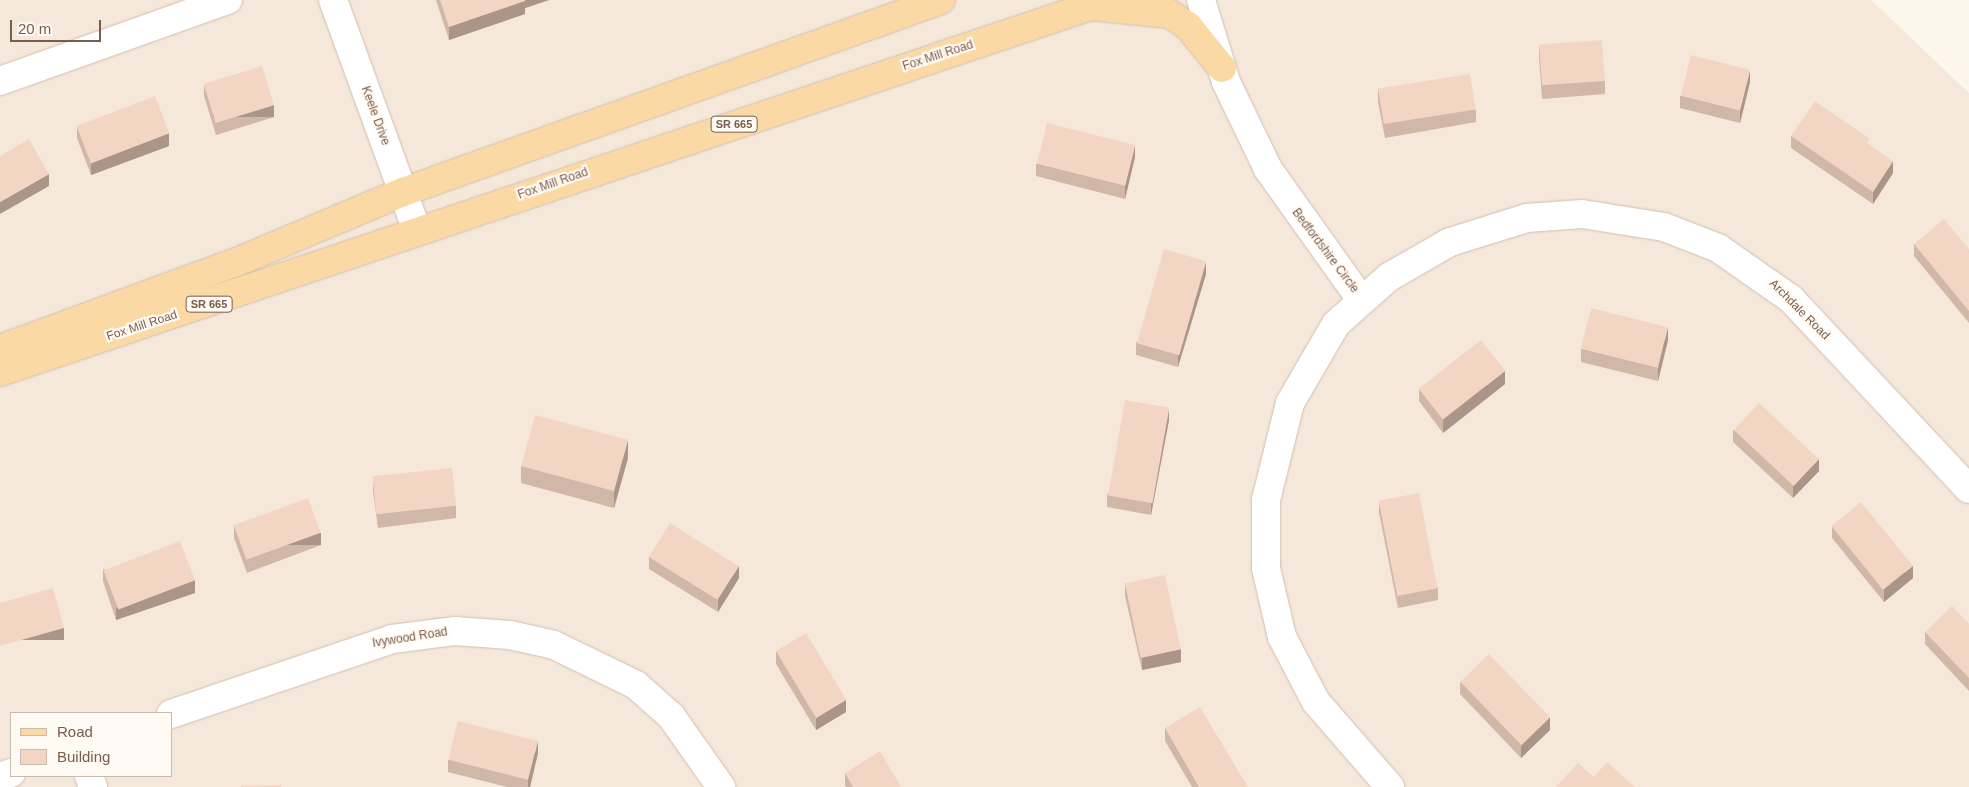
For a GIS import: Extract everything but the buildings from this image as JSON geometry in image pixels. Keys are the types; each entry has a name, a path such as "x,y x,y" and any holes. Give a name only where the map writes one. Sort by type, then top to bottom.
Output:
{"main road":[{"name":"SR 665","path":"0,349 237,262 403,192 940,0"},
{"path":"1100,3 1170,14 1188,26 1222,68"},
{"name":"Fox Mill Road","path":"0,372 1100,3"}],"street":[{"path":"0,81 228,0"},
{"name":"Keele Drive","path":"333,0 417,231"},
{"name":"Bedfordshire Circle","path":"1201,0 1222,68 1268,169 1360,298 1336,324 1304,374 1279,434 1266,500 1266,568 1282,637 1297,671 1316,702 1390,787"},
{"name":"Archdale Road","path":"1360,298 1450,242 1527,218 1582,214 1664,227 1736,258 1791,299 1969,489"},
{"name":"Ivywood Road","path":"172,714 392,639 455,631 510,635 554,645 636,685 671,716 721,787"}],"shaded area":[{"path":"0,0 1871,0 1969,93 1969,787 0,787"}]}
